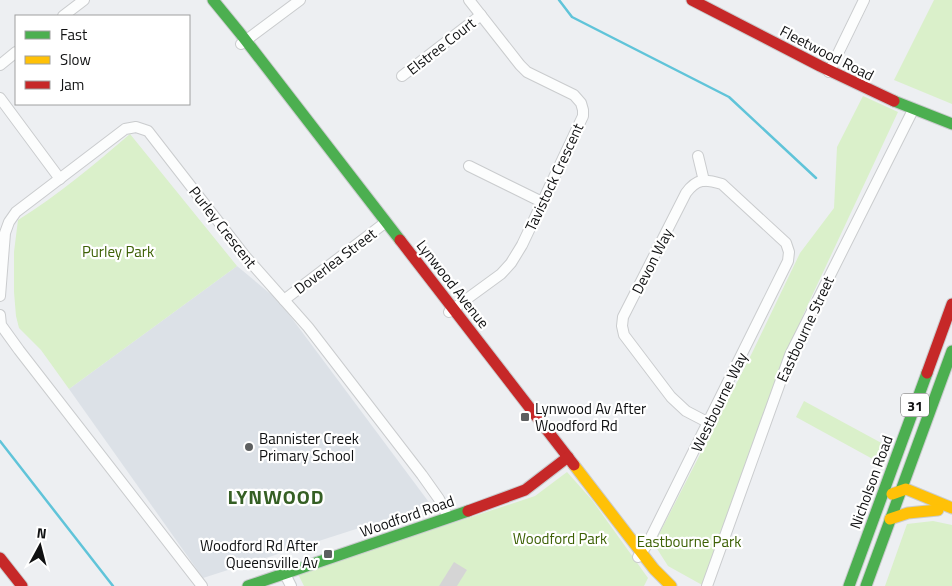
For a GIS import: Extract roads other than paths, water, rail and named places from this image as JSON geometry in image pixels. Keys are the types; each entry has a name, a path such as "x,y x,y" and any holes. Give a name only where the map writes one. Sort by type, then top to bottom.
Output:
{"street":[{"path":"64,15 84,0"},
{"name":"Lynwood Avenue","path":"205,0 243,43"},
{"name":"Lynwood Avenue","path":"213,0 243,43 664,585"},
{"path":"243,43 300,0"},
{"name":"Tavistock Crescent","path":"451,311 501,274 511,262 522,245 583,116 581,103 574,95 528,72 520,65 469,0"},
{"name":"Fleetwood Road","path":"692,0 829,72 913,110 952,124"},
{"path":"829,72 864,0"},
{"name":"Elstree Court","path":"402,76 481,15"},
{"path":"0,65 15,53"},
{"path":"0,98 60,179"},
{"name":"Eastbourne Street","path":"707,586 790,354 913,110"},
{"name":"Purley Crescent","path":"0,296 5,233 9,222 16,212 125,129 136,127 148,131 245,256 308,327 422,474 439,499 448,517"},
{"path":"698,156 704,180"},
{"path":"469,166 542,202"},
{"name":"Westbourne Way","path":"639,555 647,545 788,261 789,252 786,243 722,184 704,180"},
{"name":"Devon Way","path":"704,180 692,185 686,194 623,317 622,326 624,335 671,398 686,411 708,423"},
{"name":"Doverlea Street","path":"284,300 383,224"},
{"name":"Nicholson Road","path":"848,586 952,304"},
{"path":"0,315 1,325 19,350 202,586"},
{"name":"Nicholson Road","path":"866,586 952,351"},
{"name":"Woodford Road","path":"248,586 508,497 525,490 565,459"},
{"path":"891,470 904,497 952,517"},
{"path":"878,505 894,493 906,489 952,508"},
{"path":"890,519 915,511 938,510"},
{"path":"0,558 22,586"},
{"path":"285,574 291,586"}],"waterway":[{"path":"559,0 572,17 729,97 816,178"},
{"path":"0,441 113,586"}],"place":[{"name":"Lynwood Av After Woodford Rd","path":"525,417"},
{"name":"Bannister Creek Primary School","path":"249,447"},
{"name":"Woodford Rd After Queensville Av","path":"328,554"}],"district":[{"name":"LYNWOOD","path":"276,496"}],"park label":[{"name":"Purley Park","path":"118,251"},
{"name":"Woodford Park","path":"560,538"},
{"name":"Eastbourne Park","path":"689,541"}]}
